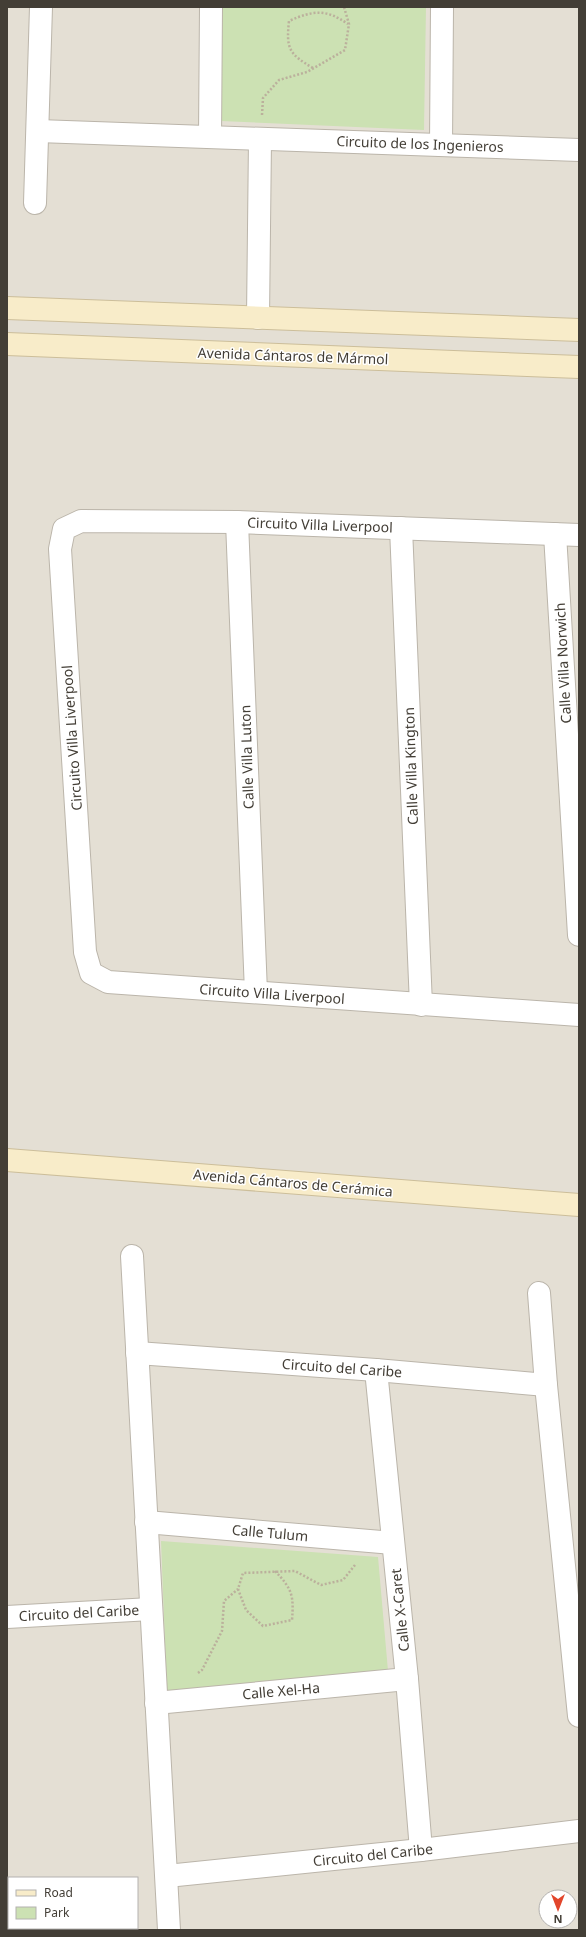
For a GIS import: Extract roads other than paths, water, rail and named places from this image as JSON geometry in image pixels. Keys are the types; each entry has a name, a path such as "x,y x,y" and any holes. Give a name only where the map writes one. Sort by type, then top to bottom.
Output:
{"street":[{"path":"35,203 41,7"},
{"path":"210,137 211,7"},
{"path":"441,145 442,7"},
{"name":"Circuito de los Ingenieros","path":"38,131 579,150"},
{"path":"258,318 260,139"},
{"path":"7,308 579,330"},
{"name":"Avenida Cántaros de Mármol","path":"7,344 579,367"},
{"name":"Circuito Villa Liverpool","path":"579,535 237,522 81,521 64,529 60,549 85,952 91,973 108,982 579,1015"},
{"name":"Calle Villa Luton","path":"237,522 256,992"},
{"name":"Calle Villa Kington","path":"401,528 421,1005"},
{"name":"Calle Villa Norwich","path":"555,534 579,936"},
{"name":"Avenida Cántaros de Cerámica","path":"7,1160 579,1205"},
{"name":"Circuito del Caribe","path":"132,1256 168,1930"},
{"path":"539,1293 546,1385 579,1716"},
{"name":"Circuito del Caribe","path":"137,1353 376,1370 546,1385"},
{"name":"Calle X-Caret","path":"376,1370 407,1679 421,1850"},
{"name":"Calle Tulum","path":"146,1522 394,1543"},
{"name":"Circuito del Caribe","path":"7,1617 151,1609"},
{"name":"Calle Xel-Ha","path":"156,1703 407,1679"},
{"name":"Circuito del Caribe","path":"166,1876 421,1850 579,1831"}]}
